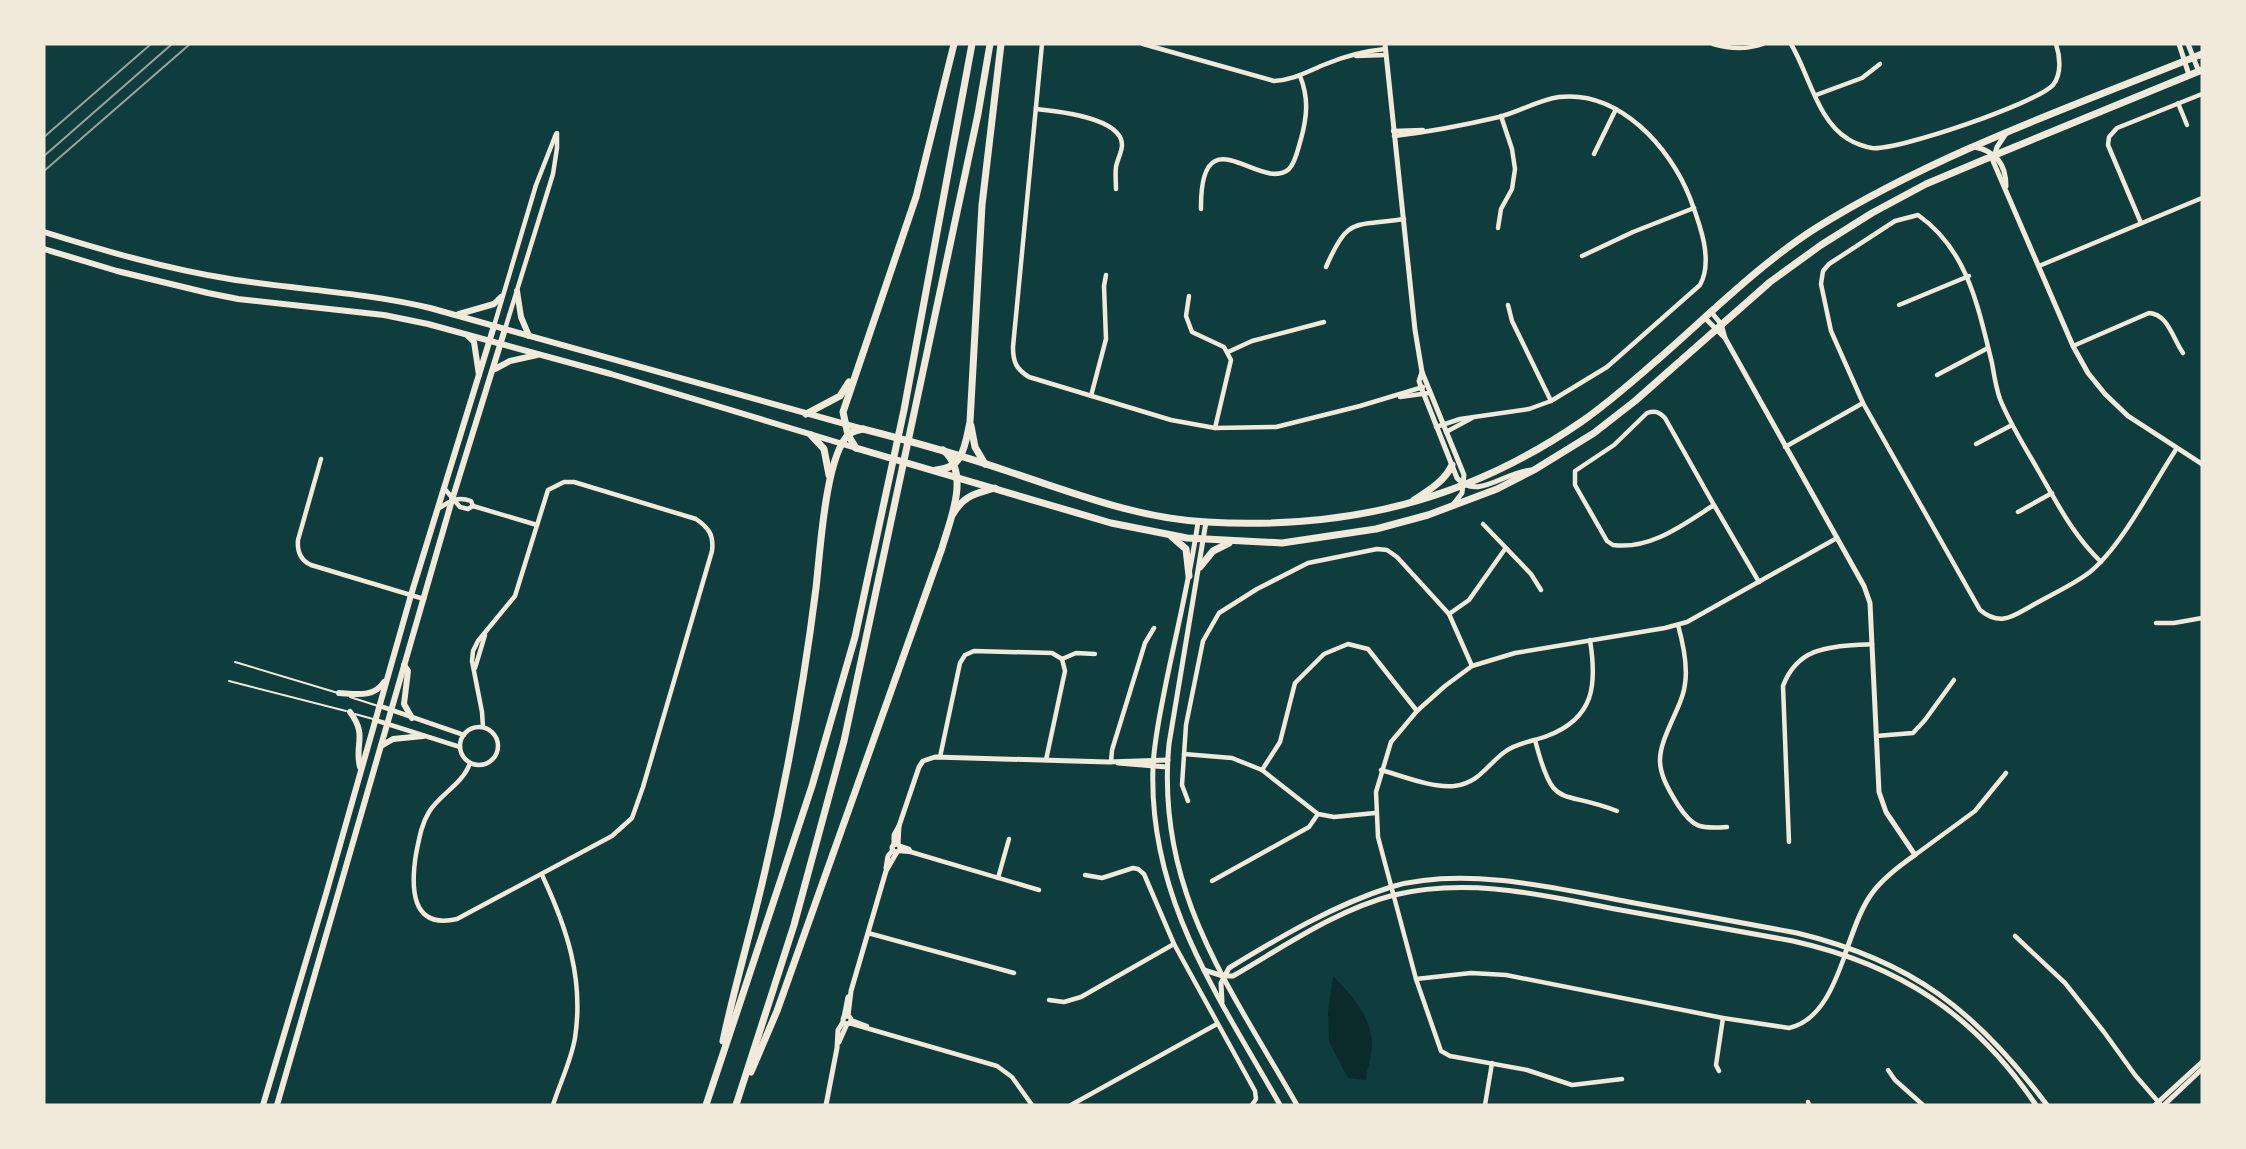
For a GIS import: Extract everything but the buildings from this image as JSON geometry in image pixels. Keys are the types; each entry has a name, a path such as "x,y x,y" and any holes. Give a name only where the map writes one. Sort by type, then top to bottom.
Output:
{"highway":[{"path":"954,44 916,197 843,412 848,435 856,448 1111,523 1171,536 1233,542 1282,543 1376,529 1450,508 1487,493 1572,448 1616,417 1795,263 1854,223 1926,184 2201,71"},
{"path":"706,1105 812,786 855,637 904,410 972,44"},
{"path":"737,1105 794,925 844,741 978,114 990,44"},
{"path":"936,470 955,465 961,456 970,422 982,205 1001,44"},
{"path":"714,1080 765,872 790,754 810,637 830,480 842,444 848,435 863,429 943,450 1123,509 1202,522 1286,523 1369,514 1408,504 1464,486 1518,460 1584,420 1769,262 1812,231 1890,184 1971,146 2202,54"},
{"path":"806,414 840,396 856,371"},
{"path":"970,422 975,447 985,464"},
{"path":"811,435 824,449 830,480"},
{"path":"943,450 955,465 957,476 950,521"},
{"path":"1408,504 1436,484 1452,465"},
{"path":"737,1105 778,1011 950,521 960,503 971,495 995,488"},
{"path":"1171,536 1186,549 1189,576"},
{"path":"1200,567 1213,551 1233,542"}],"main road":[{"path":"2179,44 2189,75"},
{"path":"2188,44 2201,71"},
{"path":"1385,49 1415,330 1422,372 1419,381 1464,475 1462,494 1450,508"},
{"path":"1995,155 2007,132"},
{"path":"1971,146 1999,158 2007,188 2039,266 2088,373 2112,401 2137,422 2202,464"},
{"path":"44,232 173,268 254,283 378,297 457,315 863,429"},
{"path":"44,249 182,288 238,299 384,316 463,333 611,374 856,448"},
{"path":"517,290 521,317 529,336"},
{"path":"457,315 494,304 501,297"},
{"path":"1708,316 1721,324 1725,338 1868,595 1881,803 1915,855 1891,872 1869,895 1858,914 1845,954"},
{"path":"1708,316 1715,330 1725,338"},
{"path":"263,1105 443,487 494,326"},
{"path":"277,1105 452,500 505,329"},
{"path":"463,333 474,342 479,379"},
{"path":"494,370 510,360 539,355"},
{"path":"1442,433 1457,478 1464,486 1476,489 1511,473 1534,470"},
{"path":"1202,522 1200,567 1172,725 1168,763 1170,833 1194,920 1297,1105"},
{"path":"1200,539 1189,576 1163,701 1153,763 1155,817 1163,867 1180,921 1204,970 1280,1105"},
{"path":"404,665 408,671 404,704 412,718"},
{"path":"339,693 368,694 376,691 387,677"},
{"path":"350,712 360,728 361,747 358,758 361,769"},
{"path":"380,747 393,739 423,736"},
{"path":"826,1105 837,1048 847,1020 843,1011 887,871 897,848 895,832 923,761 940,757 1168,763"},
{"path":"1222,1002 1220,989 1223,976 1229,968 1330,912 1392,887 1416,882 1491,879 1583,893 1781,930 1847,947 1909,974 1962,1010 2014,1062 2047,1105"},
{"path":"1204,970 1233,976 1347,912 1394,895 1466,887 1523,891 1793,941 1845,954 1901,979 1956,1016 2007,1067 2036,1105"},
{"path":"2160,1104 2202,1062"},
{"path":"2160,1104 2202,1069"}],"street":[{"path":"1042,44 1013,347 1013,361 1020,371 1029,377 1171,421 1215,428 1276,427 1425,390"},
{"path":"1143,44 1259,78 1287,81 1348,56 1385,49"},
{"path":"1713,44 1754,47 1763,44"},
{"path":"1791,44 1824,115 1845,137 1873,148 1905,143 1968,123 2042,93 2052,86 2059,76 2056,44"},
{"path":"1816,95 1862,78 1880,64"},
{"path":"1201,209 1204,174 1210,164 1222,159 1266,172 1282,173 1289,169 1294,161 1306,120 1307,108 1300,76"},
{"path":"2141,223 2108,145 2109,137 2117,128 2202,94"},
{"path":"1394,133 1501,116 1562,97 1597,100 1616,109 1639,126 1664,152 1686,188 1699,223 1706,270 1700,285 1607,367 1551,401 1529,409 1460,419 1439,426"},
{"path":"2178,103 2187,125"},
{"path":"1036,108 1076,115 1110,126 1119,132 1122,146 1116,166 1116,189"},
{"path":"1594,153 1616,109"},
{"path":"1498,228 1501,209 1512,189 1515,169 1512,149 1501,116"},
{"path":"494,326 536,185 557,133 553,174 505,329"},
{"path":"2039,266 2202,198"},
{"path":"1582,256 1694,208"},
{"path":"2101,562 2074,532 2012,425 2000,398 1969,276 1956,254 1929,223 1918,215 1895,221 1829,264 1823,271 1821,284 1831,331 1863,403 1980,610 1989,617 1996,620 2013,616 2088,574 2101,562 2114,546 2177,448"},
{"path":"1326,267 1345,231 1356,225 1404,219"},
{"path":"1091,396 1107,339 1104,286 1106,275"},
{"path":"1899,305 1969,276"},
{"path":"1189,296 1186,316 1192,332 1219,343 1228,352 1231,367 1215,428"},
{"path":"1508,305 1512,321 1551,401"},
{"path":"2073,345 2149,313 2158,313 2183,353"},
{"path":"1228,352 1252,341 1324,321"},
{"path":"1937,374 1988,348"},
{"path":"1785,447 1863,403"},
{"path":"1714,505 1662,537 1646,542 1613,545 1607,541 1575,485 1574,477 1576,471 1614,445 1647,413 1659,412 1665,418 1759,582"},
{"path":"1442,433 1473,418"},
{"path":"1976,444 2012,425"},
{"path":"321,459 298,540 301,558 311,565 424,599"},
{"path":"470,763 468,771 429,811 422,827 412,881 421,911 435,920 457,919 542,875 612,836 632,818 706,573 713,539 705,525 696,519 574,482 564,482 548,489 515,596 473,651 472,661 483,727"},
{"path":"443,487 452,500"},
{"path":"2018,512 2052,493"},
{"path":"436,511 452,500 462,498 471,502 472,506 537,525"},
{"path":"1483,524 1531,574 1541,590"},
{"path":"1622,1079 1572,1085 1527,1070 1450,1056 1441,1051 1416,979 1378,837 1376,792 1391,742 1417,710 1472,666 1508,654 1678,625 1696,618 1837,538"},
{"path":"1188,801 1182,785 1186,725 1199,655 1208,629 1226,608 1297,568 1323,559 1377,549 1387,550 1397,556 1448,614 1472,666"},
{"path":"1448,614 1469,600 1505,549"},
{"path":"2156,623 2202,618"},
{"path":"1678,625 1686,670 1685,685 1661,746 1659,764 1664,782 1686,818 1695,826 1707,829 1727,827"},
{"path":"1111,762 1112,750 1144,643 1154,628"},
{"path":"1381,770 1443,786 1468,783 1479,777 1507,750 1565,727 1589,701 1594,686 1595,670 1590,640"},
{"path":"1262,769 1280,742 1295,683 1324,654 1348,644 1368,649 1417,710"},
{"path":"1789,842 1783,686 1789,672 1797,663 1826,647 1872,644"},
{"path":"940,757 960,663 965,655 974,651 1052,653 1062,659 1065,671 1046,760"},
{"path":"1062,659 1076,653 1095,654"},
{"path":"1876,736 1913,733 1954,680"},
{"path":"379,706 464,735"},
{"path":"375,720 460,747"},
{"path":"483,727 494,734 499,746 494,758 483,765 470,763 463,756 460,747 464,735 472,728 483,727"},
{"path":"1535,740 1549,784 1556,792 1566,798 1617,811"},
{"path":"1184,754 1232,758 1262,769 1318,814 1334,817 1375,813"},
{"path":"1915,855 1975,811 2006,773"},
{"path":"1212,881 1308,827 1318,814"},
{"path":"998,878 1009,839"},
{"path":"897,848 1039,890"},
{"path":"1085,875 1102,878 1127,869 1141,870 1174,944 1255,1091 1256,1099 1252,1105"},
{"path":"542,875 565,927 576,972 579,1000 575,1040 553,1105"},
{"path":"868,933 1014,973"},
{"path":"2015,936 2065,983 2160,1104"},
{"path":"1049,1000 1063,1002 1081,997 1174,944"},
{"path":"1416,979 1471,973 1506,975 1778,1028 1799,1026 1808,1019 1834,985 1845,954"},
{"path":"1719,1071 1716,1065 1723,1018"},
{"path":"847,1020 997,1066 1012,1077 1032,1105"},
{"path":"1071,1105 1217,1024"},
{"path":"1485,1105 1492,1063"},
{"path":"1888,1070 1895,1080 1923,1105"}],"lane":[{"path":"235,662 379,706"},
{"path":"229,681 375,720"}],"water":[{"path":"1333,976 1354,999 1369,1026 1372,1047 1366,1080 1348,1078 1329,1042 1328,1012"}],"railway":[{"path":"44,137 151,44"},
{"path":"44,156 172,44"},
{"path":"44,171 190,44"}]}
